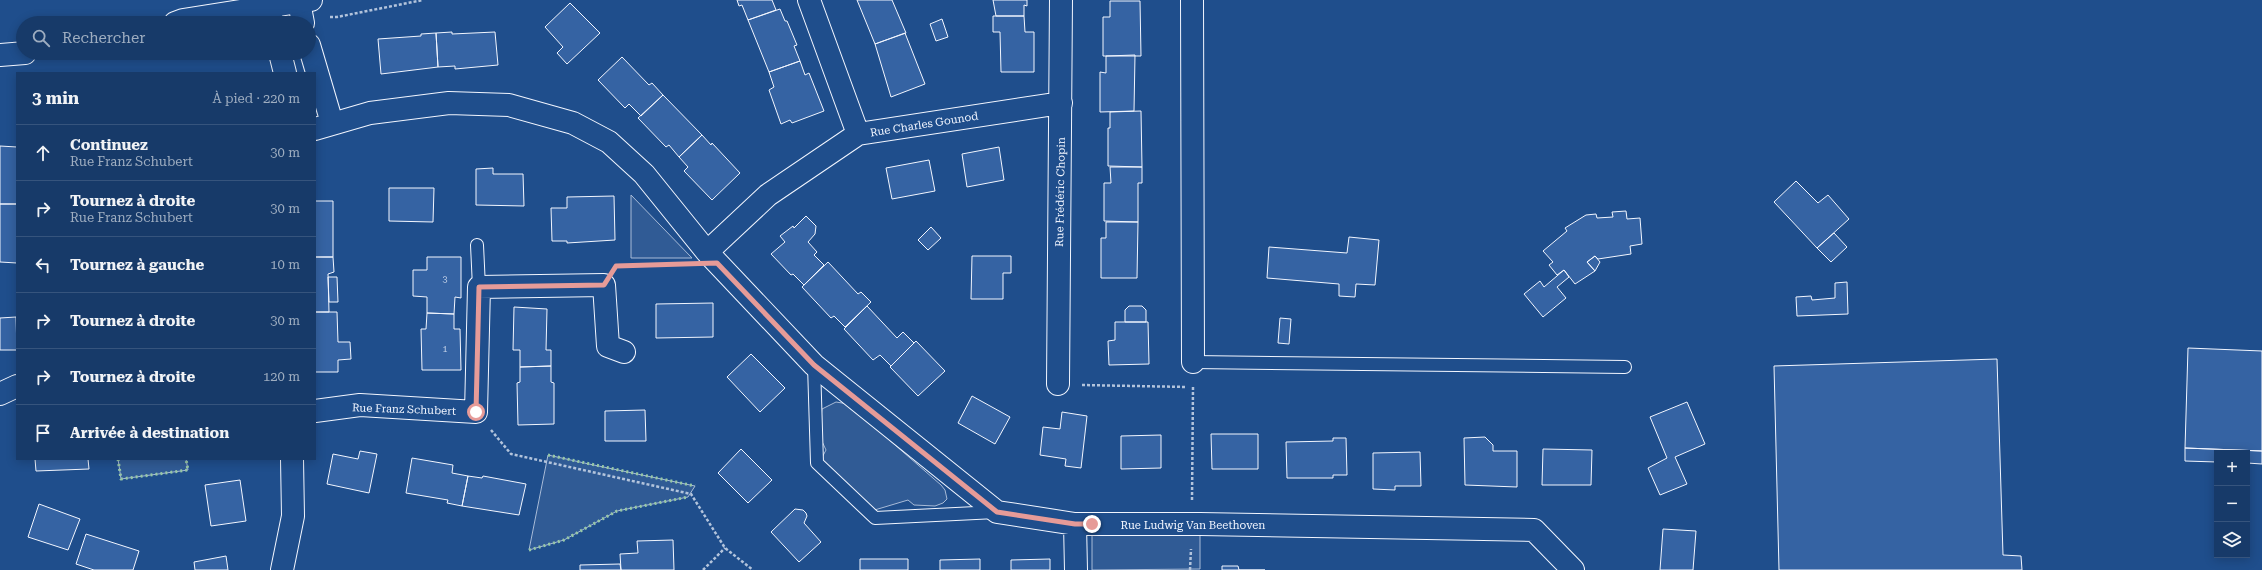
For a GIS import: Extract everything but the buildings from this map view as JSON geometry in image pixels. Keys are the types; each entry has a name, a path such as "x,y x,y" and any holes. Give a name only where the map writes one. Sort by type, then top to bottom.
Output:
{"street":[{"path":"809,0 858,134"},
{"name":"Rue Frédéric Chopin","path":"1058,384 1061,0"},
{"path":"1192,0 1193,362"},
{"path":"270,16 304,8"},
{"path":"0,55 16,54"},
{"path":"282,60 285,72"},
{"path":"312,60 314,72"},
{"path":"316,83 324,126 370,113 449,103 509,105 573,122 609,142 644,174 712,258 814,365 997,512"},
{"name":"Rue Charles Gounod","path":"712,258 768,195 858,134 1061,103"},
{"path":"476,412 479,287 604,285 608,346 624,352"},
{"path":"0,394 16,386"},
{"name":"Rue Franz Schubert","path":"316,410 360,405 476,412"},
{"path":"282,570 293,516 292,460"},
{"name":"Rue Ludwig Van Beethoven","path":"997,512 1075,524 1192,524 1534,530 1573,570"},
{"path":"1075,524 1076,570"}],"lane":[{"path":"476,245 479,287"},
{"path":"1193,362 1625,367"},
{"path":"814,365 817,463 875,518 997,512"}],"path":[{"path":"326,16 337,17 423,0"},
{"path":"604,285 616,266 712,258"},
{"path":"1192,524 1193,362"},
{"path":"1058,384 1193,387"},
{"path":"476,412 510,454 691,494 725,548 753,570"},
{"path":"703,570 725,548"}],"shaded area":[{"path":"631,195 692,258 631,258"},
{"path":"836,402 848,404 941,485 945,490 947,499 943,503 935,506 914,505 908,500 868,512 818,465 826,450 819,435 822,409"},
{"path":"548,455 695,486 688,497 617,511 564,540 529,550"},
{"path":"118,460 186,460 188,470 121,479"},
{"path":"1092,524 1200,533 1200,569 1092,570"}],"hedge":[{"path":"548,455 695,486"},
{"path":"118,460 121,479 188,470 186,460"},
{"path":"529,550 564,540 617,511 688,497"}],"route":[{"path":"476,412 479,287 604,285 616,266 717,263 814,365 997,512 1075,524 1092,524"}]}
